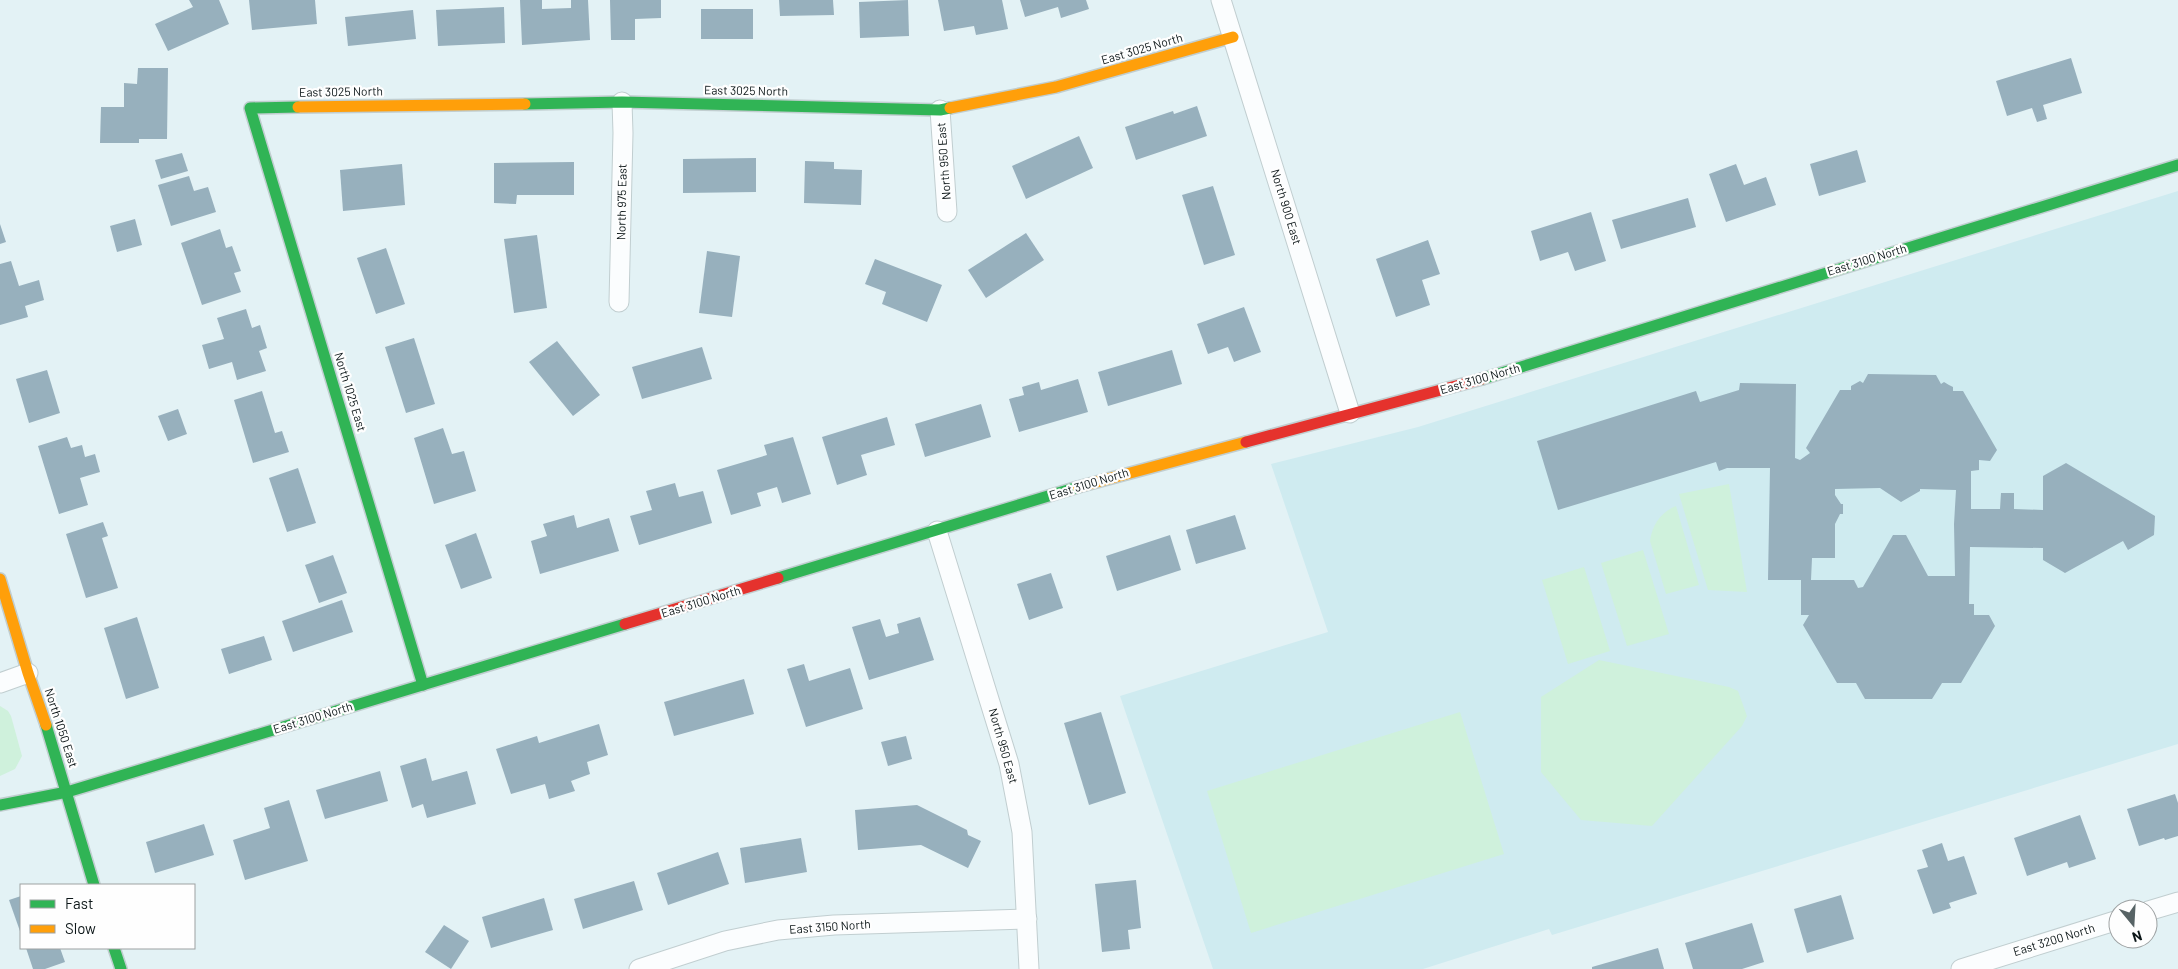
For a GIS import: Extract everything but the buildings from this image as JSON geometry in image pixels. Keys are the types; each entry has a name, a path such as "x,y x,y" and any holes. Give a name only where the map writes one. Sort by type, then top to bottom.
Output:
{"main road":[{"name":"East 3025 North","path":"250,108 622,102 940,110 1056,87 1233,37"},
{"name":"North 1025 East","path":"250,108 423,685"},
{"name":"East 3100 North","path":"0,805 67,792 1116,476 1494,376 2178,165"},
{"name":"North 1050 East","path":"0,579 28,673 56,752 94,884"},
{"path":"114,949 121,969"}],"street":[{"name":"North 900 East","path":"1221,0 1350,413"},
{"name":"North 975 East","path":"619,302 622,102"},
{"name":"North 950 East","path":"940,110 947,212"},
{"name":"North 950 East","path":"937,531 1009,764 1022,832 1029,969"},
{"path":"0,683 28,673"},
{"path":"2158,908 2178,902"},
{"name":"East 3150 North","path":"639,969 725,941 778,930 834,925 1027,919"},
{"name":"East 3200 North","path":"1961,969 2108,923"}],"shaded area":[{"path":"2178,191 2178,744 1552,935 1549,929 1423,969 1213,969 1120,696 1328,632 1271,464 1418,427"}],"green space":[{"path":"1729,484 1747,592 1708,590 1679,494"},
{"path":"1676,506 1699,585 1666,594 1650,541 1658,520"},
{"path":"1643,550 1669,634 1627,646 1601,563"},
{"path":"1584,567 1610,651 1568,664 1542,580"},
{"path":"1599,660 1729,687 1738,691 1747,716 1742,726 1652,826 1581,820 1541,772 1541,697"},
{"path":"0,706 8,711 11,716 22,756 15,769 0,776"},
{"path":"1460,712 1504,854 1251,933 1207,791"}],"traffic: fast":[{"path":"525,104 622,102 940,110 950,108"},
{"path":"298,107 250,108 423,685"},
{"path":"1482,379 2178,165"},
{"path":"778,578 1078,487"},
{"path":"0,805 67,792 625,624"},
{"path":"46,725 94,884"},
{"path":"114,949 121,969"}],"traffic: slow":[{"path":"950,108 1056,87 1233,37"},
{"path":"298,107 525,104"},
{"path":"1078,487 1246,442"},
{"path":"0,579 28,673 46,725"}],"traffic: jam":[{"path":"1246,442 1482,379"},
{"path":"625,624 778,578"}]}
